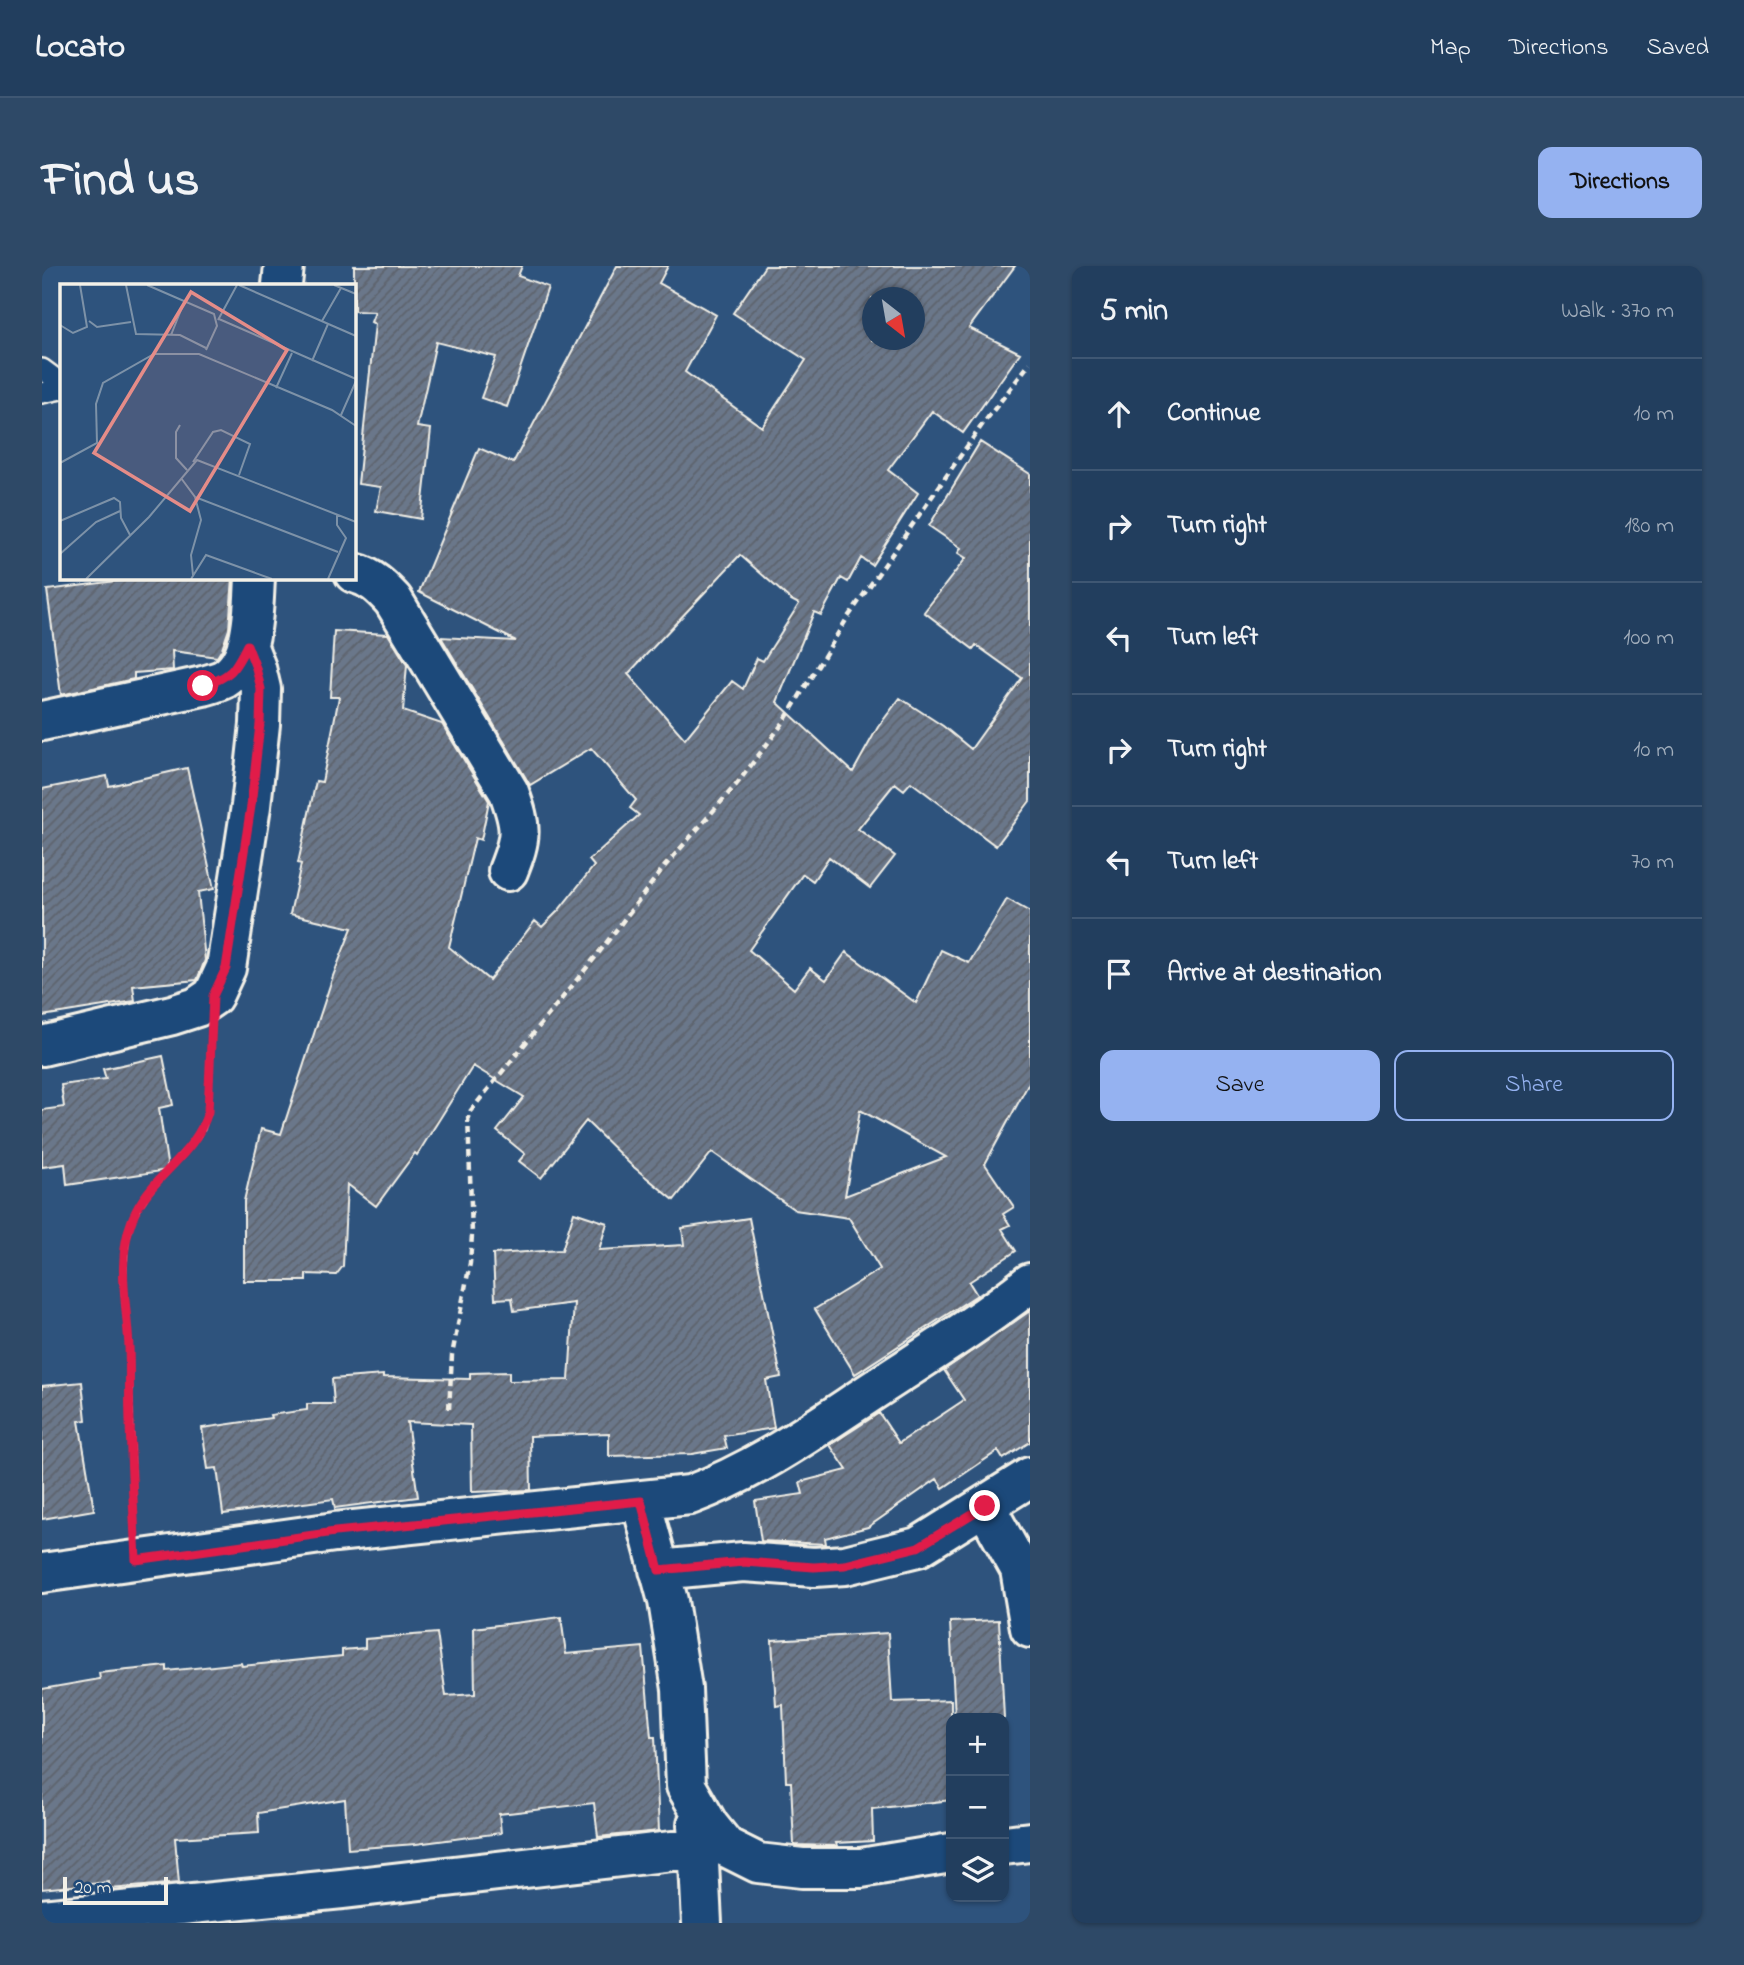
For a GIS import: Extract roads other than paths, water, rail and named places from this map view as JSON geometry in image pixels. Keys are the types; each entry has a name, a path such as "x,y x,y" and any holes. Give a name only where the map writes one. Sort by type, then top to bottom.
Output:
{"street":[{"path":"282,284 284,266"},
{"path":"355,573 365,576 393,600 509,792 519,819 519,843 508,871"},
{"path":"42,721 203,686 225,678 236,667 252,631 255,579"},
{"path":"42,1046 172,1015 197,1007 213,996 226,968 251,806 260,724 261,689 247,645"},
{"path":"42,1573 335,1532 690,1495 728,1481 766,1460 922,1358 1030,1283"},
{"path":"659,1570 743,1562 814,1567 845,1565 918,1547 1030,1477"},
{"path":"641,1501 668,1601 681,1689 685,1786 709,1826 726,1847 758,1863 802,1868 861,1868 946,1854"},
{"path":"985,1506 1020,1569 1030,1628"},
{"path":"696,1804 702,1923"},
{"path":"1009,1844 1030,1842"},
{"path":"42,1919 355,1888 698,1848"}],"lane":[{"path":"42,369 60,382"},
{"path":"42,393 60,389"}]}
